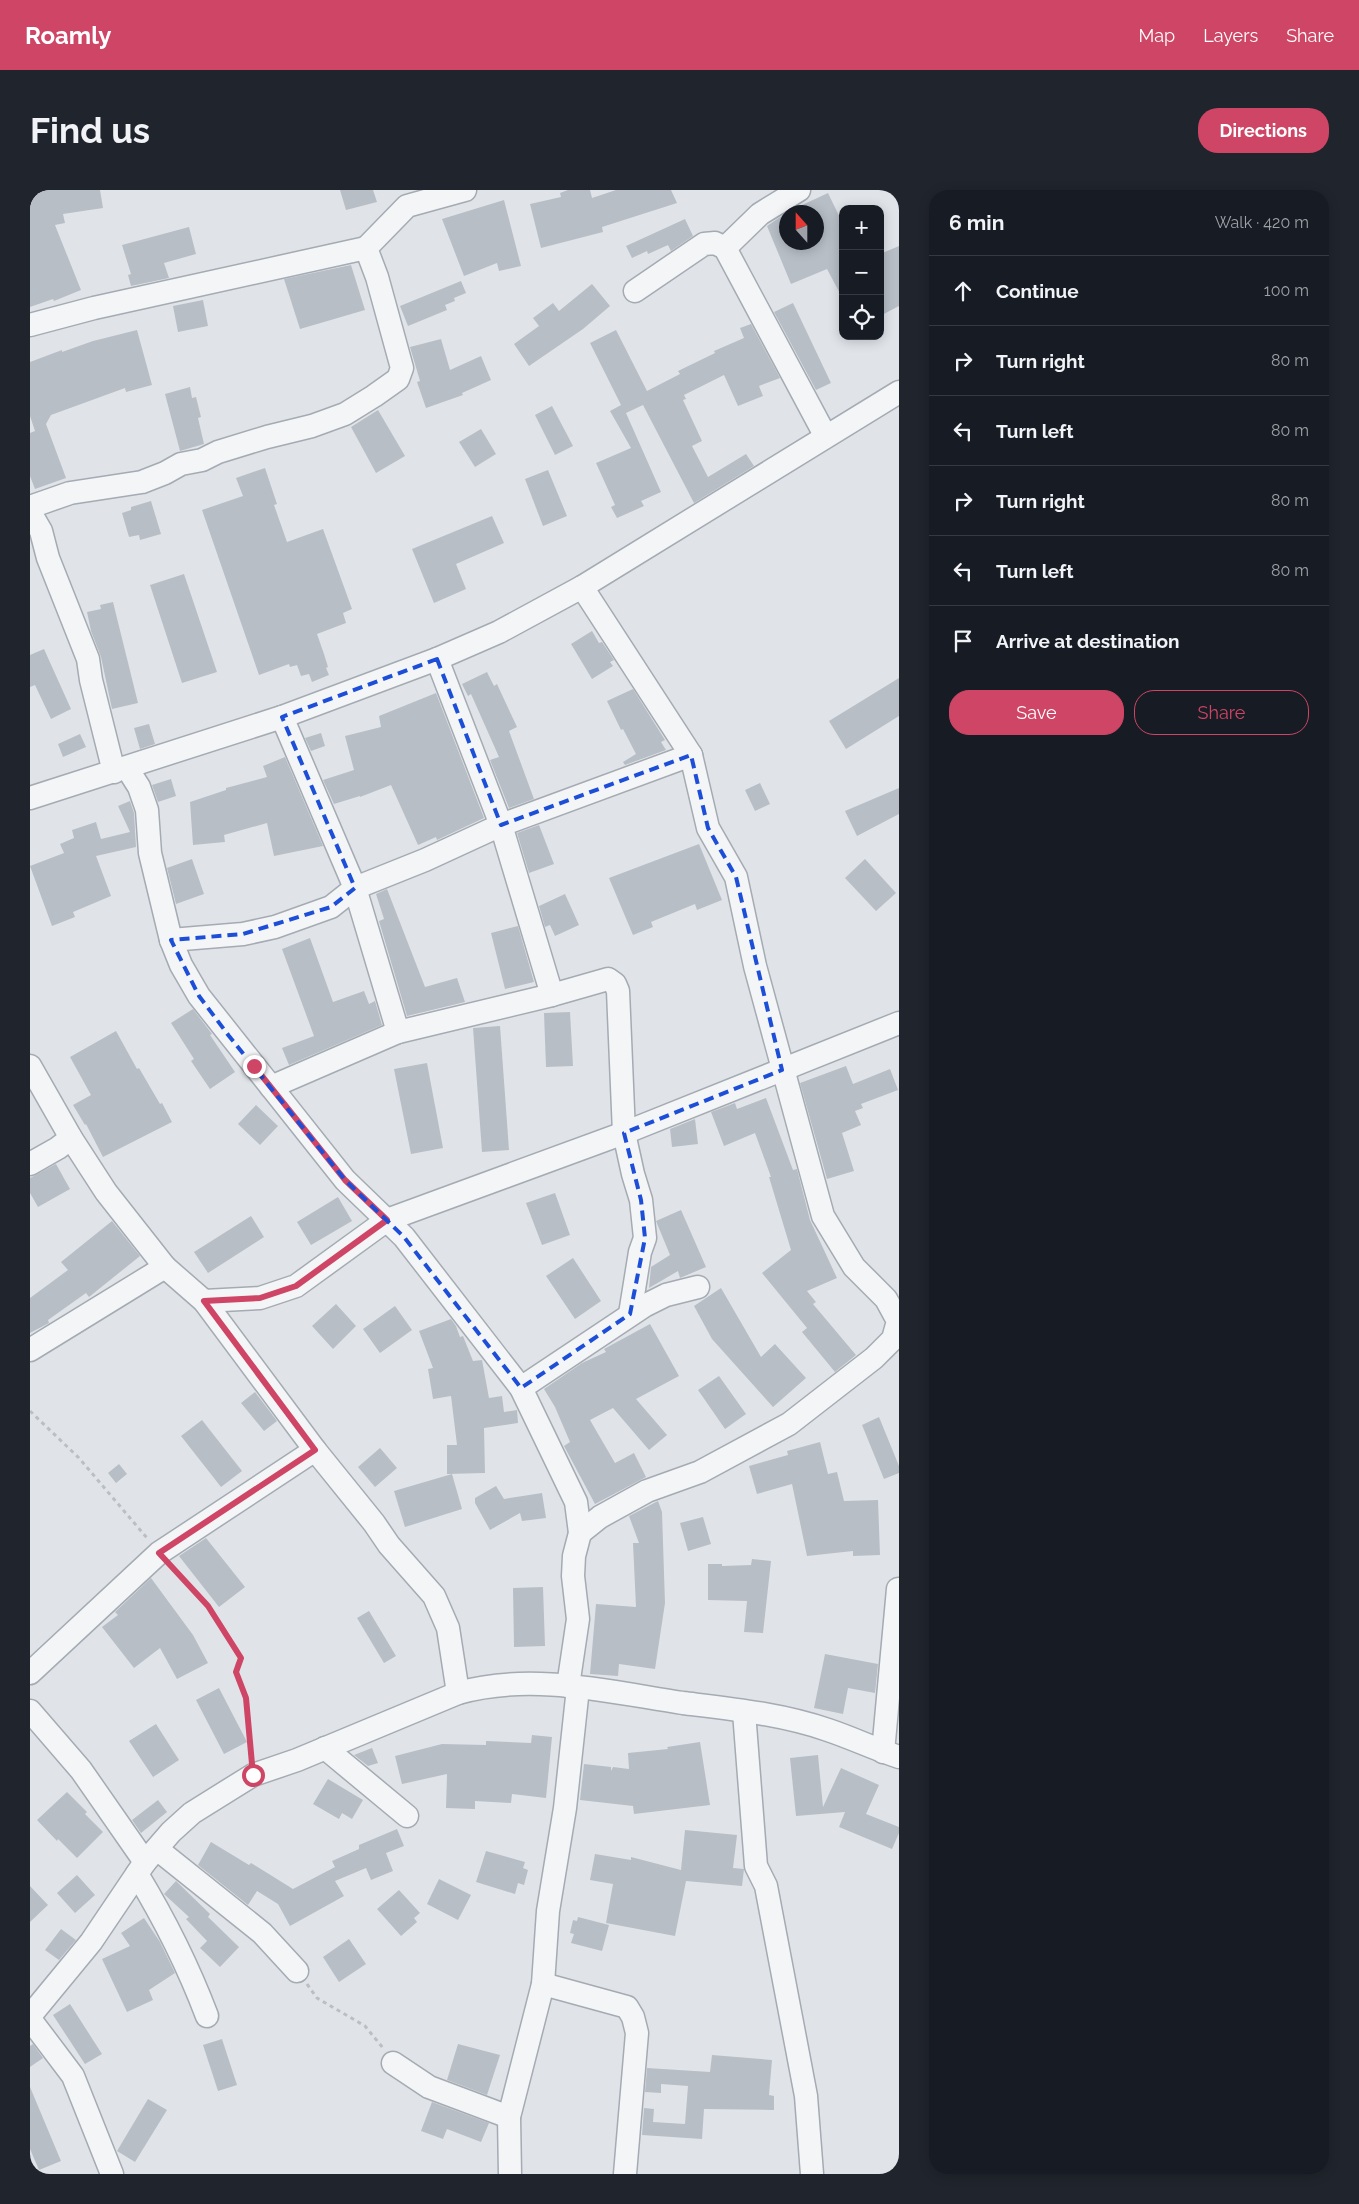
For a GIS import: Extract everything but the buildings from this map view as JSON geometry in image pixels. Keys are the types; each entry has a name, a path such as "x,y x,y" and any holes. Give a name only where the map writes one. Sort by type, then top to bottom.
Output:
{"street":[{"path":"30,325 94,308 366,248 407,206 465,190"},
{"path":"725,248 760,214 799,190"},
{"path":"634,290 704,244 715,243 725,248 825,436"},
{"path":"30,507 56,500 70,493 142,482 181,464 202,460 218,452 312,426 345,414 398,378 402,368 377,277 366,248"},
{"path":"30,798 282,717 437,659 498,632 582,587 899,392"},
{"path":"30,512 42,531 48,558 88,659 91,680 120,770 139,787 146,810 150,853 171,940 181,965 199,996 345,1180 404,1237 521,1388 576,1502 580,1533 574,1556 573,1576 578,1619 565,1808 548,1911 543,1984 509,2116 510,2174"},
{"path":"580,1533 600,1518 647,1491 700,1472 788,1424 874,1358 893,1339 898,1320 886,1299 854,1267 823,1216 755,966 736,877 708,828 691,755 582,587"},
{"path":"437,659 501,825 552,995"},
{"path":"282,717 355,888 398,1032"},
{"path":"171,940 243,934 275,927 331,907 355,888 425,860 501,825 691,755"},
{"path":"271,1087 398,1032 552,995 608,978 615,984 618,991 624,1133 641,1200 645,1238 640,1252 630,1314"},
{"path":"204,1301 260,1298 296,1286 387,1220 624,1133 899,1023"},
{"path":"30,1066 71,1138 106,1192 165,1267 204,1301 315,1450 374,1522 389,1545 434,1596 448,1628 458,1694"},
{"path":"30,1164 71,1138"},
{"path":"30,1350 165,1267"},
{"path":"521,1388 630,1314 666,1295 698,1287"},
{"path":"30,1673 159,1553 315,1450"},
{"path":"112,2174 73,2076 30,2017 91,1942 146,1862 192,1813 253,1775 458,1694 481,1687 511,1684 573,1687 783,1718 828,1729 891,1754 898,1589"},
{"path":"30,1711 81,1770 146,1862 164,1919 190,1972 207,2016"},
{"path":"744,1712 756,1866 766,1886 806,2096 812,2174"},
{"path":"325,1748 407,1816"},
{"path":"146,1862 262,1933 297,1971"},
{"path":"543,1984 626,2007 633,2017 637,2033 626,2174"},
{"path":"393,2063 429,2087 509,2116"}],"path":[{"path":"30,1411 79,1458 159,1553 208,1606 241,1658 236,1672 246,1698 253,1775"},
{"path":"297,1971 317,1998 340,2010 373,2034 393,2063"}],"highlighted area":[{"path":"437,659 501,825 691,755 708,828 736,877 782,1070 624,1133 641,1200 645,1238 630,1314 521,1388 404,1237 345,1180 229,1036 199,996 171,940 243,934 331,907 355,888 282,717"}],"route":[{"path":"253,1775 246,1698 236,1672 237,1664 241,1658 208,1606 159,1553 315,1450 204,1301 260,1298 296,1286 387,1220 345,1180 254,1066"}]}
